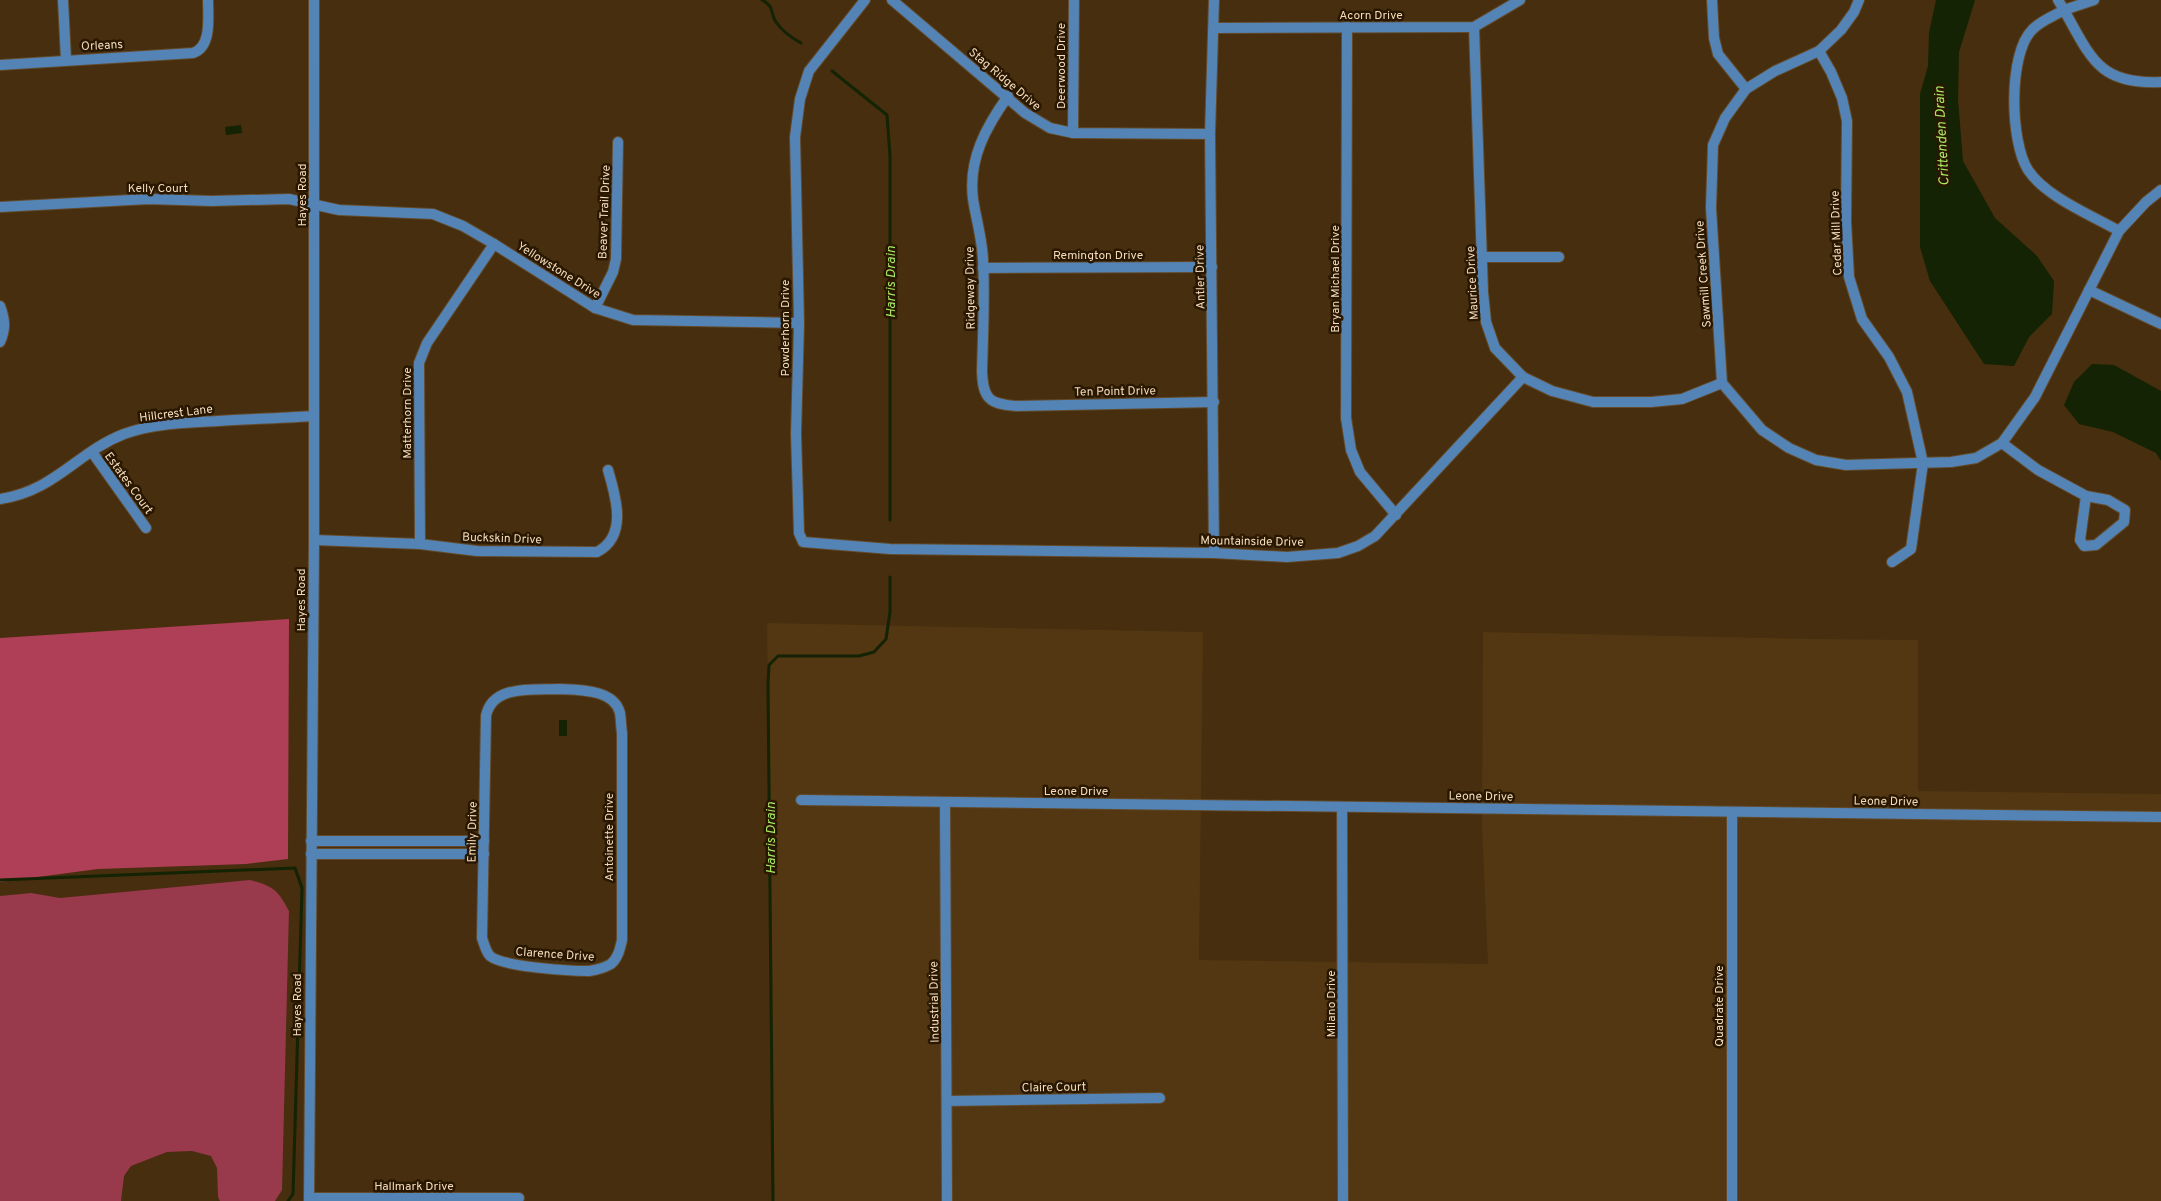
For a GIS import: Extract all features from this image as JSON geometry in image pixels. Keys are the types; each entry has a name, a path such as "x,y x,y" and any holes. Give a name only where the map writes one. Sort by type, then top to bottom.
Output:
{"street":[{"path":"62,0 66,60"},
{"name":"Orleans","path":"0,65 198,52 203,46 208,26 208,0"},
{"name":"Hayes Road","path":"309,1199 314,540 314,0"},
{"name":"Powderhorn Drive","path":"866,0 809,71 800,99 795,137 799,323 797,454 799,533 804,542 881,548 937,549"},
{"name":"Stag Ridge Drive","path":"892,0 1038,122 1050,128 1073,133 1210,134"},
{"name":"Deerwood Drive","path":"1073,133 1074,0"},
{"name":"Antler Drive","path":"1214,0 1210,134 1214,553"},
{"path":"1474,27 1520,0"},
{"path":"1712,0 1714,38 1718,54 1746,89"},
{"name":"Sawmill Creek Drive","path":"1722,383 1711,208 1713,145 1732,106 1746,89 1775,71 1819,50 1841,30 1854,12 1859,0"},
{"path":"2058,0 2086,48 2105,72 2123,79 2143,83 2161,82"},
{"path":"2094,0 2064,10 2032,30 2021,48 2016,73 2014,126 2019,148 2028,170 2046,189 2119,231"},
{"name":"Bryan Michael Drive","path":"1347,27 1346,418 1351,450 1360,472 1396,515"},
{"name":"Acorn Drive","path":"1214,28 1474,27"},
{"name":"Maurice Drive","path":"1474,27 1486,322 1495,348 1523,377 1552,391 1593,402 1651,402 1682,399 1722,383"},
{"name":"Cedar Mill Drive","path":"1819,50 1842,98 1847,121 1846,221 1849,277 1862,319 1889,357 1907,392 1923,462"},
{"name":"Ridgeway Drive","path":"1008,96 986,130 975,158 972,173 973,197 982,243 983,387 986,396 997,404 1016,406"},
{"name":"Beaver Trail Drive","path":"595,308 613,272 616,259 618,142"},
{"path":"1722,383 1762,430 1789,448 1816,460 1846,465 1976,458 2002,443 2035,397 2119,231 2146,202 2161,190"},
{"name":"Kelly Court","path":"0,207 149,199 211,201 289,200 315,205"},
{"name":"Yellowstone Drive","path":"315,205 339,210 433,214 464,226 595,308 633,320 799,323"},
{"name":"Matterhorn Drive","path":"420,544 419,363 427,343 494,244"},
{"path":"1482,257 1560,257"},
{"name":"Remington Drive","path":"983,268 1212,268"},
{"path":"2089,290 2161,324"},
{"path":"0,306 5,322 2,338"},
{"name":"Mountainside Drive","path":"937,549 1214,553 1287,557 1338,553 1358,546 1375,536 1523,377"},
{"name":"Ten Point Drive","path":"1016,406 1214,402"},
{"name":"Hillcrest Lane","path":"0,499 22,495 37,489 92,452 124,434 154,426 314,416"},
{"path":"2002,443 2038,470 2086,496 2108,500 2125,510 2124,522 2096,545 2084,546 2080,540 2086,496"},
{"name":"Estates Court","path":"92,452 146,528"},
{"path":"1892,562 1911,549 1923,462"},
{"name":"Buckskin Drive","path":"314,540 420,544 477,551 597,552 604,549 612,539 617,519 616,496 608,470"},
{"name":"Emily Drive","path":"482,938 488,707 494,699 505,693 522,690 560,689 590,691 614,702 620,712 622,734"},
{"name":"Antoinette Drive","path":"622,734 622,940"},
{"name":"Leone Drive","path":"801,800 2161,816"},
{"name":"Industrial Drive","path":"945,802 947,1201"},
{"name":"Milano Drive","path":"1342,807 1343,1201"},
{"name":"Quadrate Drive","path":"1732,812 1732,1201"},
{"path":"311,841 484,841"},
{"path":"406,841 406,854"},
{"path":"311,854 484,854"},
{"name":"Clarence Drive","path":"482,938 490,956 502,961 519,966 590,971 611,964 617,958 622,940"},
{"name":"Claire Court","path":"947,1101 1160,1098"},
{"name":"Hallmark Drive","path":"309,1199 519,1198"}],"shaded area":[{"path":"289,619 288,859 246,864 98,869 0,882 0,638"},
{"path":"767,623 1203,632 1199,960 1488,964 1482,828 1483,632 1918,640 1918,791 2161,794 2161,1201 774,1201"},
{"path":"250,880 264,884 274,890 282,898 289,911 282,1190 275,1201 220,1201 218,1197 217,1168 211,1156 192,1151 167,1152 131,1166 124,1176 121,1201 0,1201 0,896 31,893 60,898"}],"water":[{"name":"Crittenden Drain","path":"1936,0 1975,0 1959,52 1958,100 1963,161 1995,218 2037,256 2054,281 2052,314 2029,337 2014,366 1984,364 1930,281 1920,247 1920,94 1928,66 1929,33"},
{"path":"241,125 242,133 226,135 225,127"},
{"path":"2092,364 2114,365 2161,391 2161,461 2156,453 2113,432 2079,424 2064,405 2074,382"},
{"path":"559,720 567,720 567,736 559,736"}],"waterway":[{"name":"Harris Drain","path":"762,0 769,5 774,19 781,28 801,43"},
{"name":"Harris Drain","path":"832,71 887,115 890,156 890,520"},
{"name":"Harris Drain","path":"773,1201 769,665 778,656 859,656 874,652 886,639 890,612 890,577"},
{"path":"0,880 295,868 302,888 293,1194 288,1201"}]}
